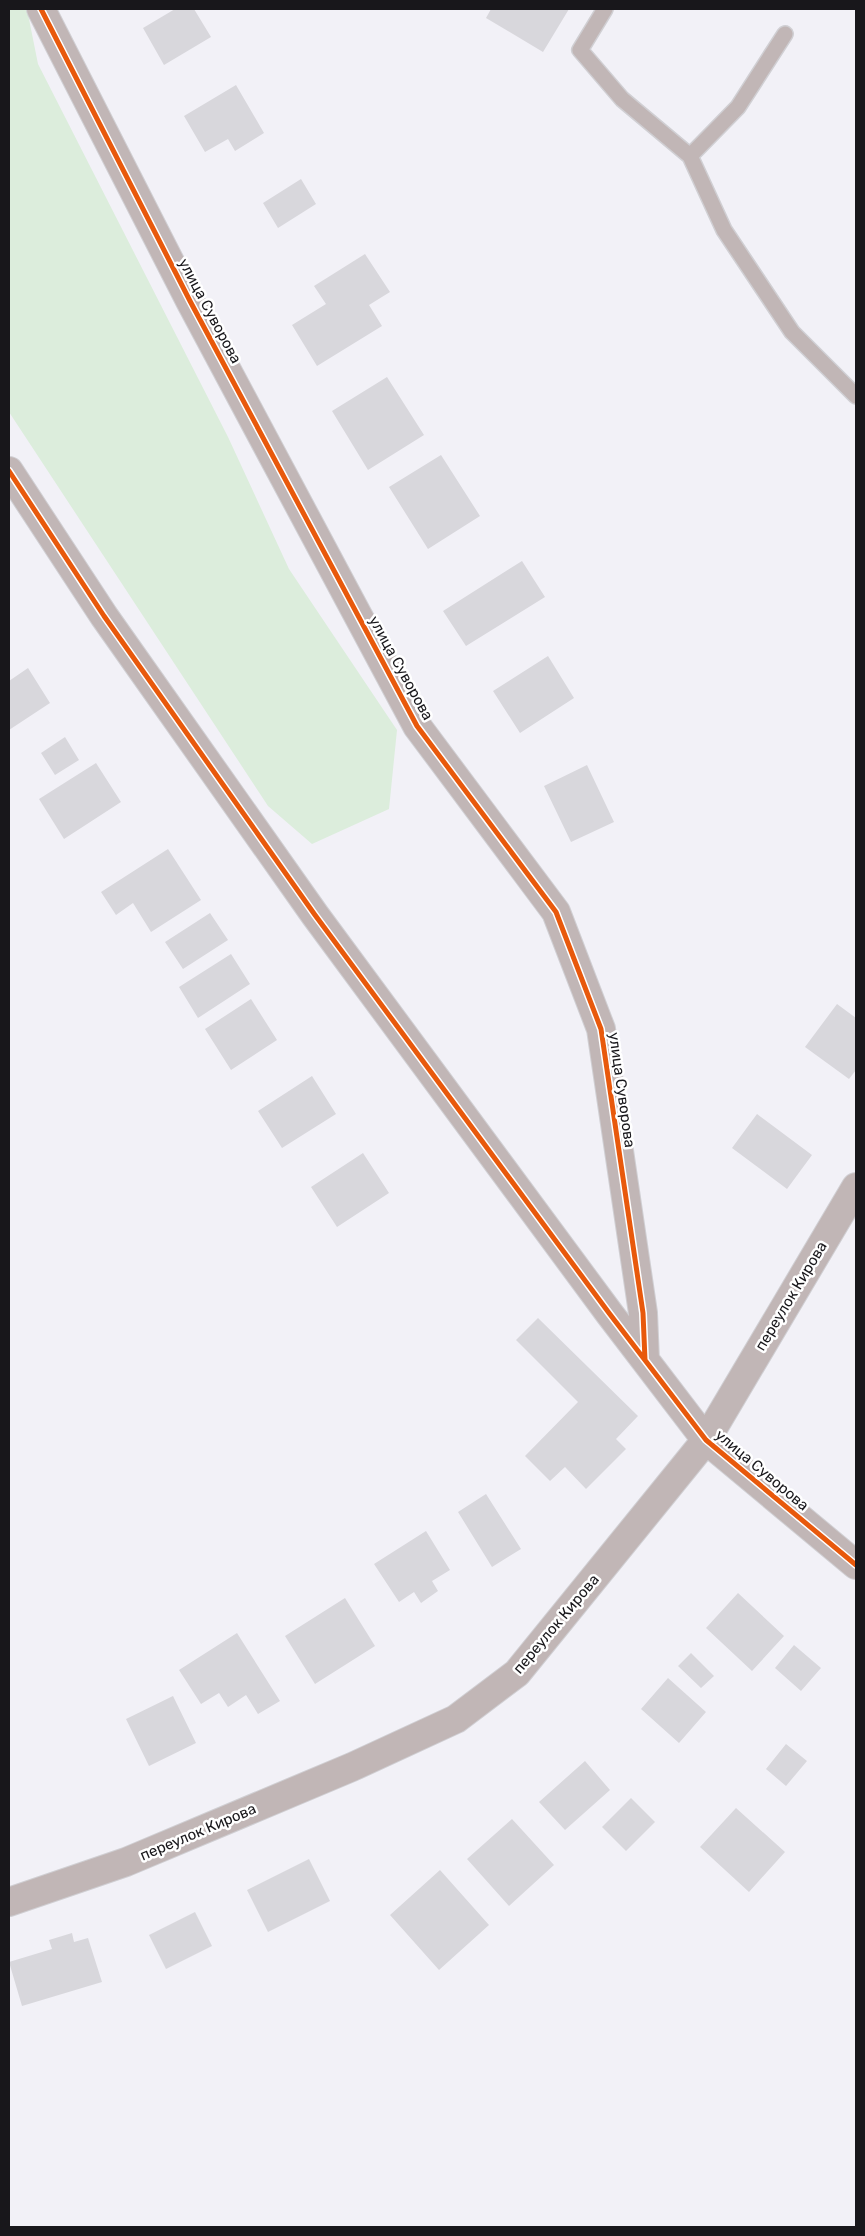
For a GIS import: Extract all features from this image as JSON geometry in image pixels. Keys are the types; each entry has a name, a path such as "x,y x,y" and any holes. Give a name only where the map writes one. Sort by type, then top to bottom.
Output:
{"street":[{"name":"улица Суворова","path":"41,9 190,300 417,726 556,912 601,1029 643,1313 645,1360"},
{"name":"улица Суворова","path":"9,471 104,616 309,907 706,1440 856,1565"},
{"name":"переулок Кирова","path":"9,1902 126,1862 352,1767 456,1719 517,1673 706,1440 856,1187"}],"lane":[{"path":"605,9 580,50 622,98 690,156 724,230 792,332 856,396"},
{"path":"690,156 738,107 785,34"}],"green space":[{"path":"9,9 27,9 38,64 228,437 289,569 397,730 389,809 312,844 268,806 9,412"}],"building":[{"path":"175,9 194,9 211,37 164,65 143,28"},
{"path":"491,9 569,9 543,52 486,18"},
{"path":"236,85 264,133 235,151 228,139 205,152 184,116"},
{"path":"301,179 316,204 278,228 263,203"},
{"path":"365,254 390,292 369,305 382,326 317,366 292,325 326,304 314,286"},
{"path":"387,377 424,435 368,470 332,411"},
{"path":"441,455 480,516 428,549 389,487"},
{"path":"522,561 545,597 466,646 443,611"},
{"path":"548,656 574,698 520,733 493,691"},
{"path":"28,668 50,703 9,730 9,681"},
{"path":"65,737 79,760 55,775 41,753"},
{"path":"96,763 121,802 64,839 39,799"},
{"path":"587,765 614,822 571,842 544,786"},
{"path":"168,849 201,900 151,932 133,903 116,915 101,892"},
{"path":"210,913 228,940 183,969 165,942"},
{"path":"231,954 250,984 198,1018 179,987"},
{"path":"251,999 277,1040 231,1070 205,1029"},
{"path":"837,1004 856,1018 856,1070 849,1079 805,1047"},
{"path":"312,1076 336,1114 282,1148 258,1111"},
{"path":"757,1114 812,1155 787,1189 732,1148"},
{"path":"363,1153 389,1193 337,1227 311,1187"},
{"path":"538,1318 638,1416 616,1439 626,1449 586,1489 565,1467 550,1481 525,1456 578,1402 516,1340"},
{"path":"486,1494 521,1549 492,1567 458,1512"},
{"path":"426,1531 450,1570 432,1581 438,1591 421,1603 414,1592 399,1602 374,1564"},
{"path":"738,1593 784,1636 752,1671 706,1628"},
{"path":"345,1598 375,1646 315,1684 285,1636"},
{"path":"237,1633 280,1701 258,1714 246,1695 228,1707 219,1693 201,1704 179,1670"},
{"path":"794,1645 821,1668 801,1691 775,1668"},
{"path":"691,1653 714,1676 701,1688 678,1666"},
{"path":"668,1678 706,1712 679,1743 641,1709"},
{"path":"173,1696 196,1743 149,1766 126,1719"},
{"path":"786,1744 807,1761 786,1786 766,1769"},
{"path":"585,1761 610,1790 565,1830 539,1802"},
{"path":"631,1798 655,1822 626,1851 602,1827"},
{"path":"736,1808 785,1852 749,1892 700,1847"},
{"path":"512,1819 554,1865 509,1906 467,1859"},
{"path":"309,1859 330,1901 268,1932 247,1890"},
{"path":"440,1870 489,1925 439,1970 390,1915"},
{"path":"195,1912 212,1946 166,1969 149,1935"},
{"path":"72,1933 74,1942 88,1938 102,1982 22,2006 9,1962 52,1949 49,1940"}],"cycle path":[{"path":"41,9 190,301 417,726 556,912 601,1029 643,1313 645,1360"},
{"path":"9,471 104,616 315,915 609,1313 706,1440 856,1565"}]}
